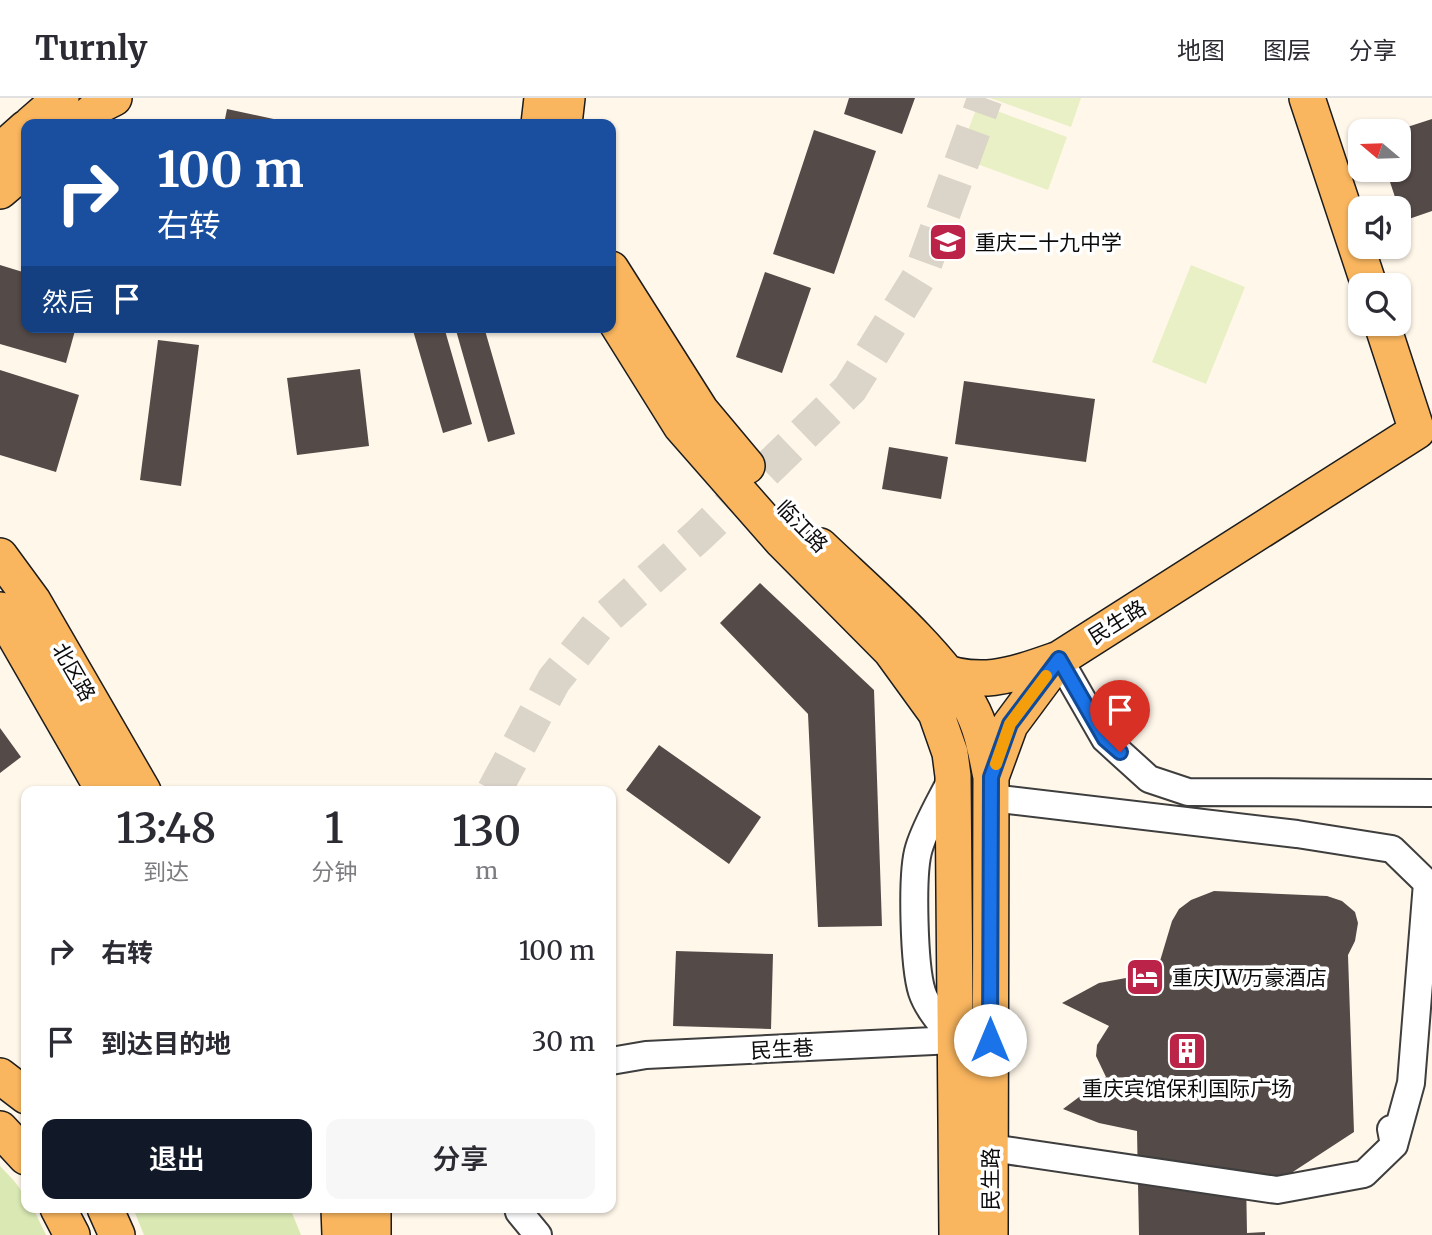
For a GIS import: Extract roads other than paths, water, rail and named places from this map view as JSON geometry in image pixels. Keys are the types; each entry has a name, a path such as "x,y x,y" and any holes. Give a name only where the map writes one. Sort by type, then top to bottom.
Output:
{"main road":[{"path":"37,119 61,98"},
{"path":"84,119 114,98"},
{"path":"539,119 541,98"},
{"path":"565,119 568,98"},
{"path":"1307,98 1365,273"},
{"path":"0,151 21,132"},
{"path":"0,191 21,173"},
{"name":"临江路","path":"616,277 701,411 795,523 910,633 947,674 970,706 984,740 991,788"},
{"name":"临江路","path":"616,322 681,426 782,541 891,650"},
{"path":"1387,336 1427,433"},
{"name":"民生路","path":"990,1235 991,788 1010,724 1059,659 1427,433"},
{"name":"北区路","path":"0,556 33,601 140,786"},
{"name":"北区路","path":"0,610 101,786"},
{"path":"891,650 947,674 989,680 1059,659"},
{"name":"民生路","path":"891,650 936,713 950,753 953,776 957,1235"},
{"path":"0,1076 21,1092"},
{"path":"0,1129 21,1152"},
{"path":"61,1213 72,1235"},
{"path":"108,1213 117,1235"},
{"path":"339,1213 340,1235"}],"street":[{"path":"1059,659 1105,739 1149,779 1188,792 1432,793"},
{"path":"990,1148 1277,1189 1364,1174 1394,1145 1411,1083 1427,883 1392,849 991,788"},
{"name":"民生巷","path":"616,1060 646,1055 954,1040"},
{"path":"1387,1101 1394,1145"},
{"path":"520,1213 538,1235"}],"tunnel":[{"path":"497,786 554,680 599,624 699,535 850,389 921,274 985,98"}],"place":[{"name":"重庆二十九中学","path":"948,242"},
{"name":"重庆JW万豪酒店","path":"1145,977"},
{"name":"重庆宾馆保利国际广场","path":"1187,1051"}]}
